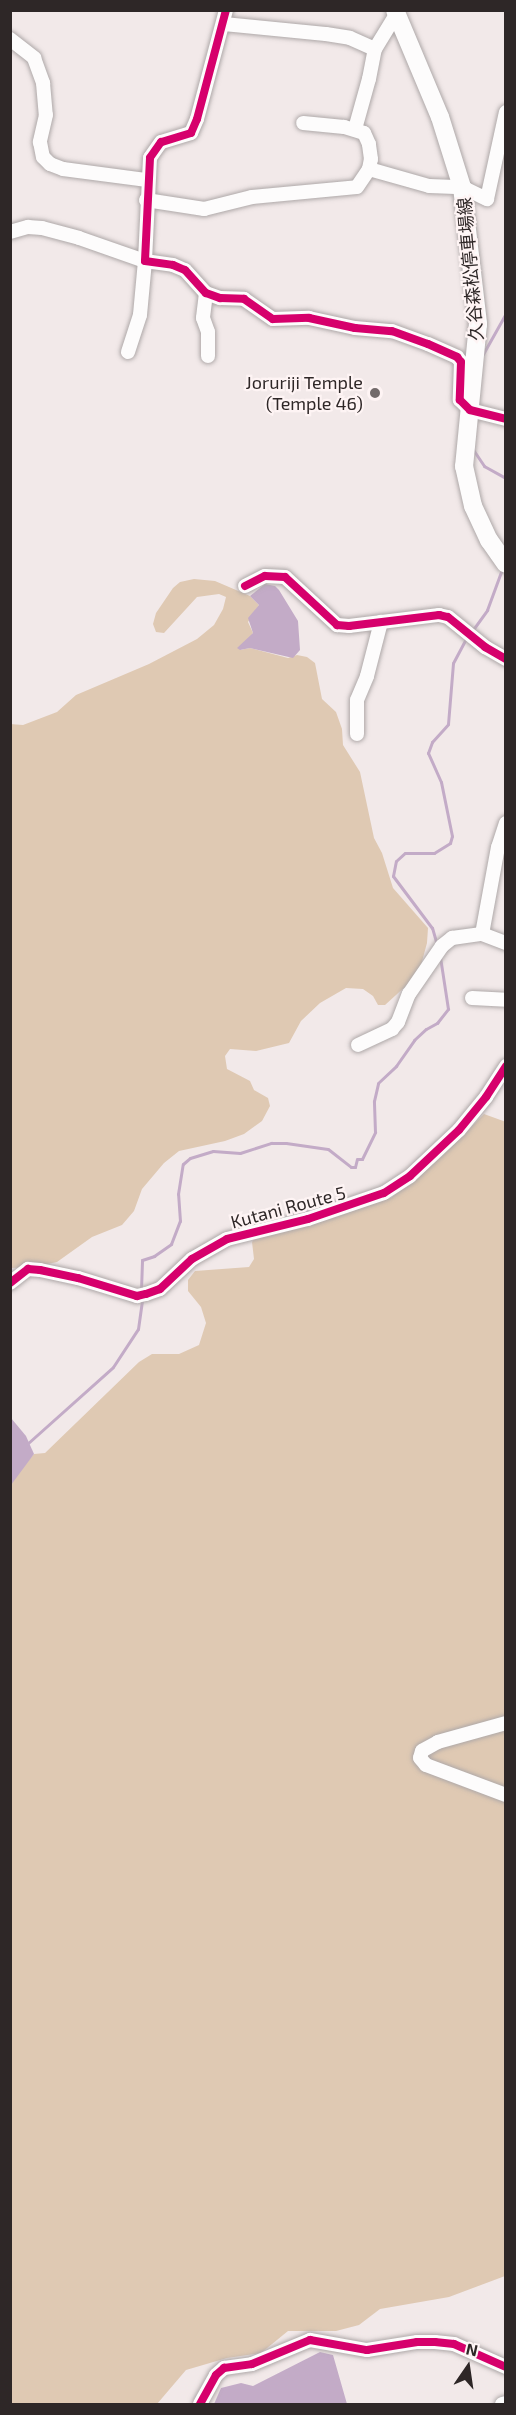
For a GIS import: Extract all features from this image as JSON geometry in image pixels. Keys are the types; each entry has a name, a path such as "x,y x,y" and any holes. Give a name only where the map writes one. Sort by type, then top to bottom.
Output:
{"main road":[{"name":"久谷森松停車場線","path":"396,12 440,117 462,187 478,324 464,466 467,488 489,540 506,564"}],"street":[{"path":"355,129 375,49 396,12"},
{"path":"128,352 140,315 150,158 161,142 191,133 225,17 350,38 375,49"},
{"path":"10,39 34,58 43,83 46,115 40,142 43,157 50,164 63,169 147,180"},
{"path":"369,169 429,186 462,187 487,199 506,112"},
{"path":"146,200 204,209 252,197 357,187 369,169 369,144 364,134 355,129 303,123"},
{"path":"10,232 28,227 42,228 145,261 173,265 184,270 206,293 220,298 244,299 273,319 309,318 355,328 392,331 438,348 457,357 461,362 460,400 470,410 506,419"},
{"path":"206,293 203,309 208,332 207,356"},
{"path":"244,586 265,576 285,578 337,625 349,626 439,615 448,617 485,648 506,659"},
{"path":"357,734 357,700 368,676 381,622"},
{"path":"482,934 506,823"},
{"path":"358,1045 392,1029 398,1022 409,994 438,950 452,938 482,934 506,944"},
{"path":"472,999 506,1000"},
{"name":"Kutani Route 5","path":"10,1283 28,1269 40,1270 141,1295 159,1289 192,1259 227,1239 308,1219 384,1193 410,1176 459,1130 486,1097 506,1066"},
{"path":"506,1723 438,1742 422,1751 420,1758 426,1765 506,1795"},
{"path":"200,2404 216,2374 224,2368 252,2364 310,2340 367,2350 417,2342 454,2344 506,2367"}],"shaded area":[{"path":"194,579 215,581 250,596 259,605 248,622 253,633 240,650 250,648 288,658 297,655 307,657 315,663 322,699 336,712 342,729 343,745 360,772 374,838 382,853 393,888 428,928 427,943 421,965 407,985 385,1005 378,1005 373,996 363,989 346,988 320,1003 301,1021 289,1043 256,1051 230,1049 225,1056 227,1069 250,1081 254,1090 268,1098 270,1106 262,1121 244,1134 225,1141 179,1151 164,1163 142,1189 134,1211 122,1225 92,1237 57,1262 34,1267 10,1268 10,724 23,725 57,712 76,695 149,664 197,639 214,625 223,609 226,597 219,594 197,597 164,633 156,632 153,624 156,613 173,588 180,582"},
{"path":"265,584 275,586 279,590 298,621 300,650 293,658 250,648 240,650 237,648 253,633 248,618 259,605 250,596"},
{"path":"484,1114 506,1122 505,2276 449,2297 380,2309 359,2325 336,2331 288,2331 261,2353 227,2358 186,2370 157,2404 11,2404 12,1480 34,1454 45,1453 139,1362 152,1354 179,1354 199,1345 206,1323 201,1307 188,1291 188,1280 195,1271 249,1267 254,1259 252,1242 258,1233 391,1198 440,1158"},
{"path":"11,1418 26,1436 34,1454 11,1485"},
{"path":"320,2352 333,2355 347,2404 214,2404 221,2388 241,2383 253,2386"}],"waterway":[{"path":"483,354 506,313"},
{"path":"472,448 484,466 506,478"},
{"path":"472,631 487,610 502,569"},
{"path":"437,945 432,928 393,876 396,861 405,853 434,853 450,843 452,836 441,782 428,753 432,742 448,724 453,663 467,637"},
{"path":"141,1290 142,1260 154,1256 171,1244 180,1221 178,1194 183,1164 190,1158 213,1151 240,1153 271,1143 286,1143 328,1149 351,1167 355,1167 357,1159 362,1159 375,1132 374,1101 378,1083 396,1066 414,1040 437,1023 448,1009 440,957"},
{"path":"27,1444 113,1367 138,1329 142,1300"}],"cycle path":[{"path":"226,10 197,119 191,133 161,142 150,158 145,261 173,265 185,270 206,293 220,298 244,299 273,319 309,318 355,328 392,331 428,344 457,357 461,362 460,400 470,410 506,419"},
{"path":"245,586 265,576 285,577 337,625 349,626 439,615 448,617 485,647 506,659"},
{"path":"10,1283 28,1269 78,1278 137,1296 146,1294 160,1289 192,1259 227,1239 308,1219 384,1193 410,1176 459,1130 486,1097 506,1066"},
{"path":"200,2404 216,2375 224,2368 252,2364 310,2340 367,2350 417,2342 454,2344 506,2367"}],"place":[{"name":"Joruriji Temple (Temple 46)","path":"375,393"}]}
